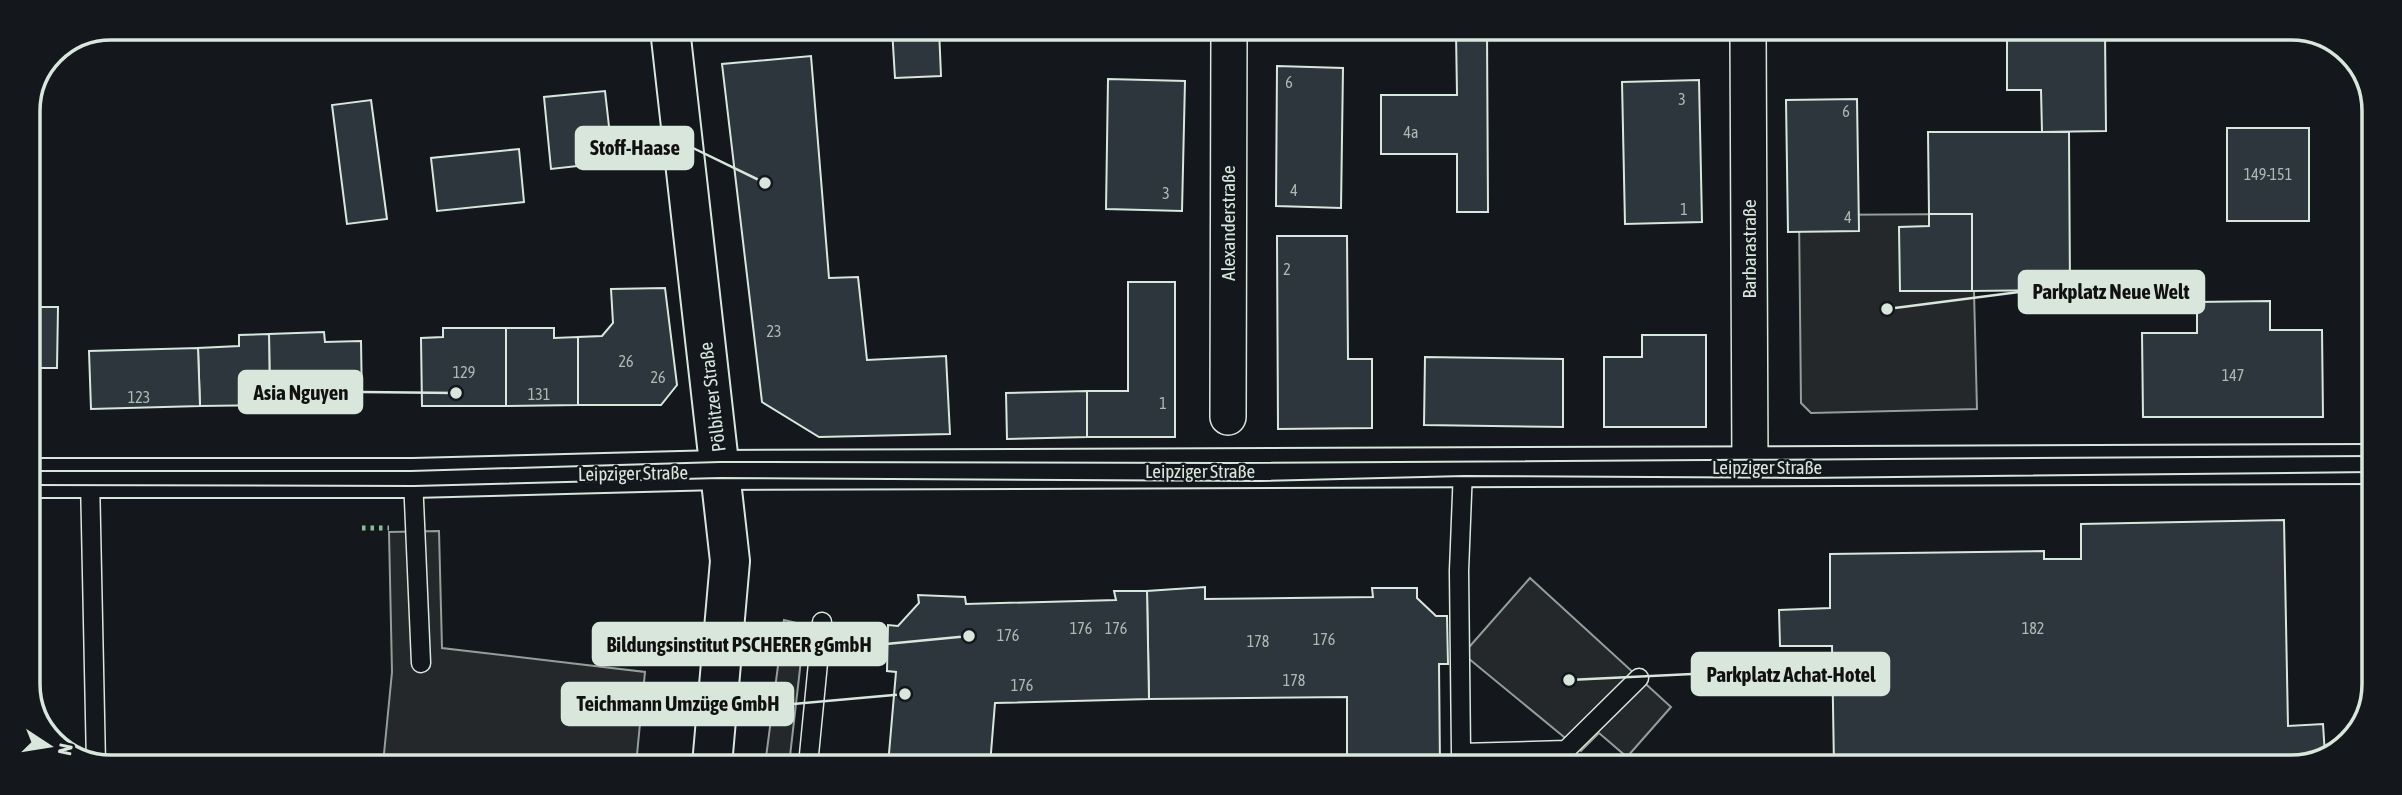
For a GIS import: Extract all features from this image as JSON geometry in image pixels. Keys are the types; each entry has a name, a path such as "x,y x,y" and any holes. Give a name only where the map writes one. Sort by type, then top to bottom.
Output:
{"street":[{"name":"Pölbitzer Straße","path":"671,40 730,561 713,755"},
{"name":"Alexanderstraße","path":"1228,40 1228,417"},
{"name":"Barbarastraße","path":"1748,40 1750,467"},
{"name":"Leipziger Straße","path":"40,478 414,478 719,470 2362,464"}],"lane":[{"path":"1463,469 1459,600 1461,753 1566,750 1639,678"},
{"path":"90,478 96,753"},
{"path":"414,478 421,663"},
{"path":"809,755 822,622"}],"shaded area":[{"path":"1972,214 1977,409 1811,413 1801,403 1799,215"},
{"path":"439,531 442,648 645,672 637,755 384,755 392,672 389,532"},
{"path":"1530,578 1671,707 1629,755 1625,755 1599,733 1581,751 1463,654"},
{"path":"784,620 805,625 790,755 766,755"}],"building":[{"path":"893,40 939,40 941,76 895,78"},
{"path":"1456,40 1487,40 1488,212 1457,212 1457,154 1381,154 1381,95 1457,95"},
{"path":"2007,40 2105,40 2106,131 2042,132 2041,90 2007,90"},
{"path":"811,56 829,278 858,277 867,360 946,356 950,434 819,437 762,402 722,64"},
{"path":"1277,66 1343,68 1341,208 1276,206"},
{"path":"1108,79 1185,81 1182,211 1106,209"},
{"path":"1699,80 1702,222 1625,224 1622,82"},
{"path":"605,91 613,162 551,169 544,97"},
{"path":"1857,99 1859,231 1788,232 1786,100"},
{"path":"371,100 387,219 347,224 332,105"},
{"path":"2227,128 2309,128 2309,221 2227,221"},
{"path":"1928,132 2069,132 2070,290 1972,291 1972,214 1929,214"},
{"path":"519,149 524,202 437,211 431,158"},
{"path":"1929,214 1972,214 1972,291 1900,291 1899,227 1929,226"},
{"path":"1277,236 1347,236 1348,359 1372,359 1372,428 1278,429"},
{"path":"1128,282 1175,282 1175,437 1087,437 1087,391 1128,391"},
{"path":"665,288 677,385 661,405 578,405 578,337 602,336 613,323 611,289"},
{"path":"2270,301 2270,330 2322,330 2323,417 2143,417 2142,333 2197,333 2197,302"},
{"path":"40,307 58,307 57,368 40,368"},
{"path":"443,328 506,328 506,406 422,406 421,338 443,337"},
{"path":"506,328 554,328 554,338 578,337 578,405 506,406"},
{"path":"324,332 325,342 361,341 362,402 270,405 269,334"},
{"path":"269,334 270,405 200,406 198,348 239,346 239,335"},
{"path":"1642,335 1706,335 1706,427 1604,427 1604,357 1642,357"},
{"path":"198,348 200,406 91,409 89,351"},
{"path":"1425,357 1563,359 1563,427 1424,425"},
{"path":"1087,391 1087,437 1007,439 1006,393"},
{"path":"2284,520 2288,726 2323,724 2324,746 2313,751 2290,755 1834,755 1832,646 1780,646 1779,610 1830,608 1830,554 2044,551 2044,559 2081,559 2081,524"},
{"path":"1205,587 1205,599 1373,597 1372,588 1417,588 1417,598 1436,616 1447,616 1448,664 1439,664 1440,755 1347,755 1347,697 1149,699 1147,591"},
{"path":"1114,591 1147,591 1149,699 995,703 991,755 889,755 896,672 887,671 888,625 898,626 919,603 918,595 965,597 966,604 1116,600"}],"tram line":[{"path":"40,471 411,471 720,462 1226,463 2362,456"},
{"path":"40,485 414,486 720,478 1260,481 1464,476 1804,478 2362,472"}],"hedge":[{"path":"362,528 389,528"}],"place":[{"name":"Stoff-Haase","path":"765,183"},
{"name":"Parkplatz Neue Welt","path":"1887,309"},
{"name":"Asia Nguyen","path":"456,393"},
{"name":"Bildungsinstitut PSCHERER gGmbH","path":"969,636"},
{"name":"Parkplatz Achat-Hotel","path":"1569,680"},
{"name":"Teichmann Umzüge GmbH","path":"905,694"}]}
